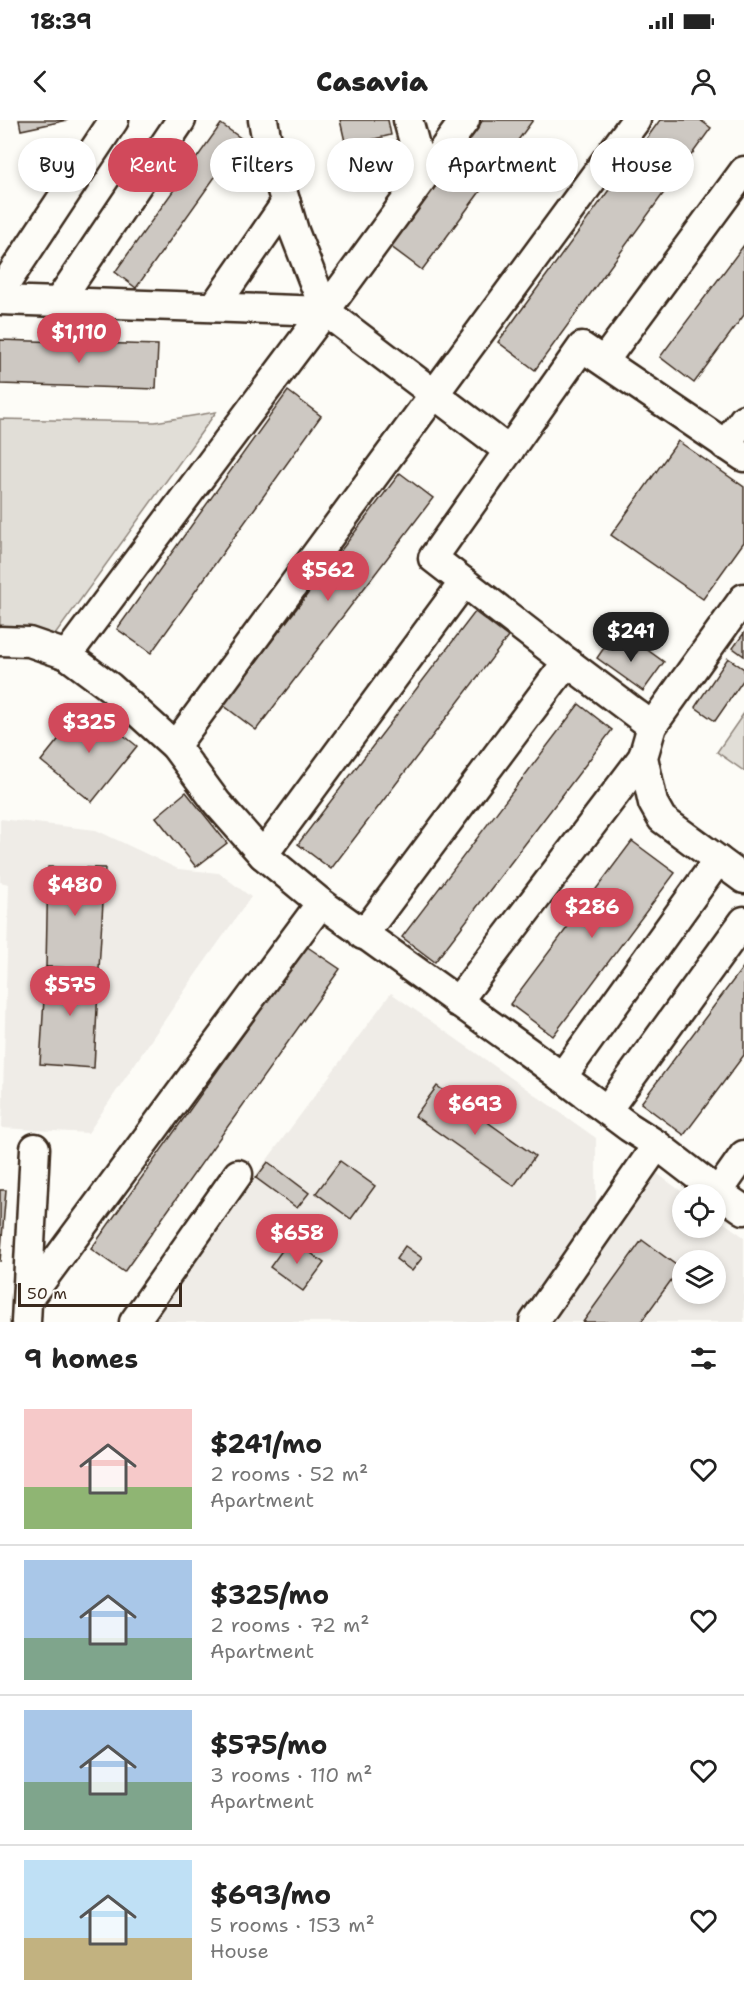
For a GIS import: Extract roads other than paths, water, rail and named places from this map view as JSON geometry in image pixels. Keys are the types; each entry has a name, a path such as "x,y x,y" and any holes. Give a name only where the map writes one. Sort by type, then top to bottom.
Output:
{"lane":[{"path":"0,292 114,120"},
{"path":"58,301 182,120"},
{"path":"263,120 285,204 325,311 509,451"},
{"path":"408,120 423,175"},
{"path":"67,655 465,120"},
{"path":"175,746 636,120"},
{"path":"604,361 744,171"},
{"path":"214,307 285,204"},
{"path":"0,300 325,311"},
{"path":"652,726 433,558 582,347 734,451 744,419"},
{"path":"263,855 464,582"},
{"path":"457,1002 643,757 652,726 744,598"},
{"path":"0,641 29,642 67,655 110,687 175,746 217,803 263,855 363,935 709,1184"},
{"path":"363,935 567,662"},
{"path":"643,757 653,803 662,819 744,879"},
{"path":"562,1077 718,860"},
{"path":"27,1310 321,903"},
{"path":"607,1110 744,921"},
{"path":"534,1322 657,1145"},
{"path":"27,1310 35,1148"},
{"path":"723,1184 744,1155"},
{"path":"134,1322 238,1174"},
{"path":"726,1197 744,1210"}]}
